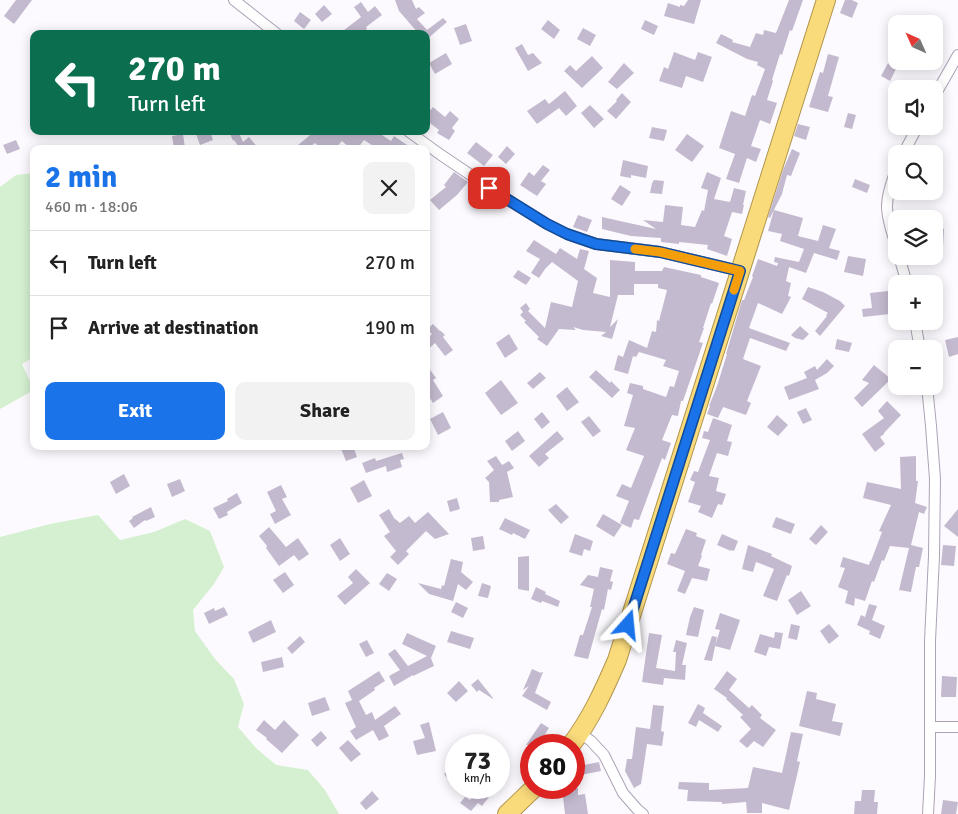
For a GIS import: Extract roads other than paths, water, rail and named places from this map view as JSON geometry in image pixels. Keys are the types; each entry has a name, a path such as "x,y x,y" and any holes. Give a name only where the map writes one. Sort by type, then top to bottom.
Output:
{"highway":[{"path":"579,734 599,699 617,660 826,0"},
{"path":"507,814 523,799"}],"street":[{"path":"234,0 272,30"},
{"path":"943,82 958,56"},
{"path":"414,135 427,145"},
{"path":"430,147 506,198 547,224 567,234 596,244 660,252 740,271"},
{"path":"888,199 888,212"},
{"path":"927,395 935,479 930,641 931,727 928,814"},
{"path":"931,727 958,727"},
{"path":"585,740 591,741 604,755 623,793 636,809 643,814"}]}
